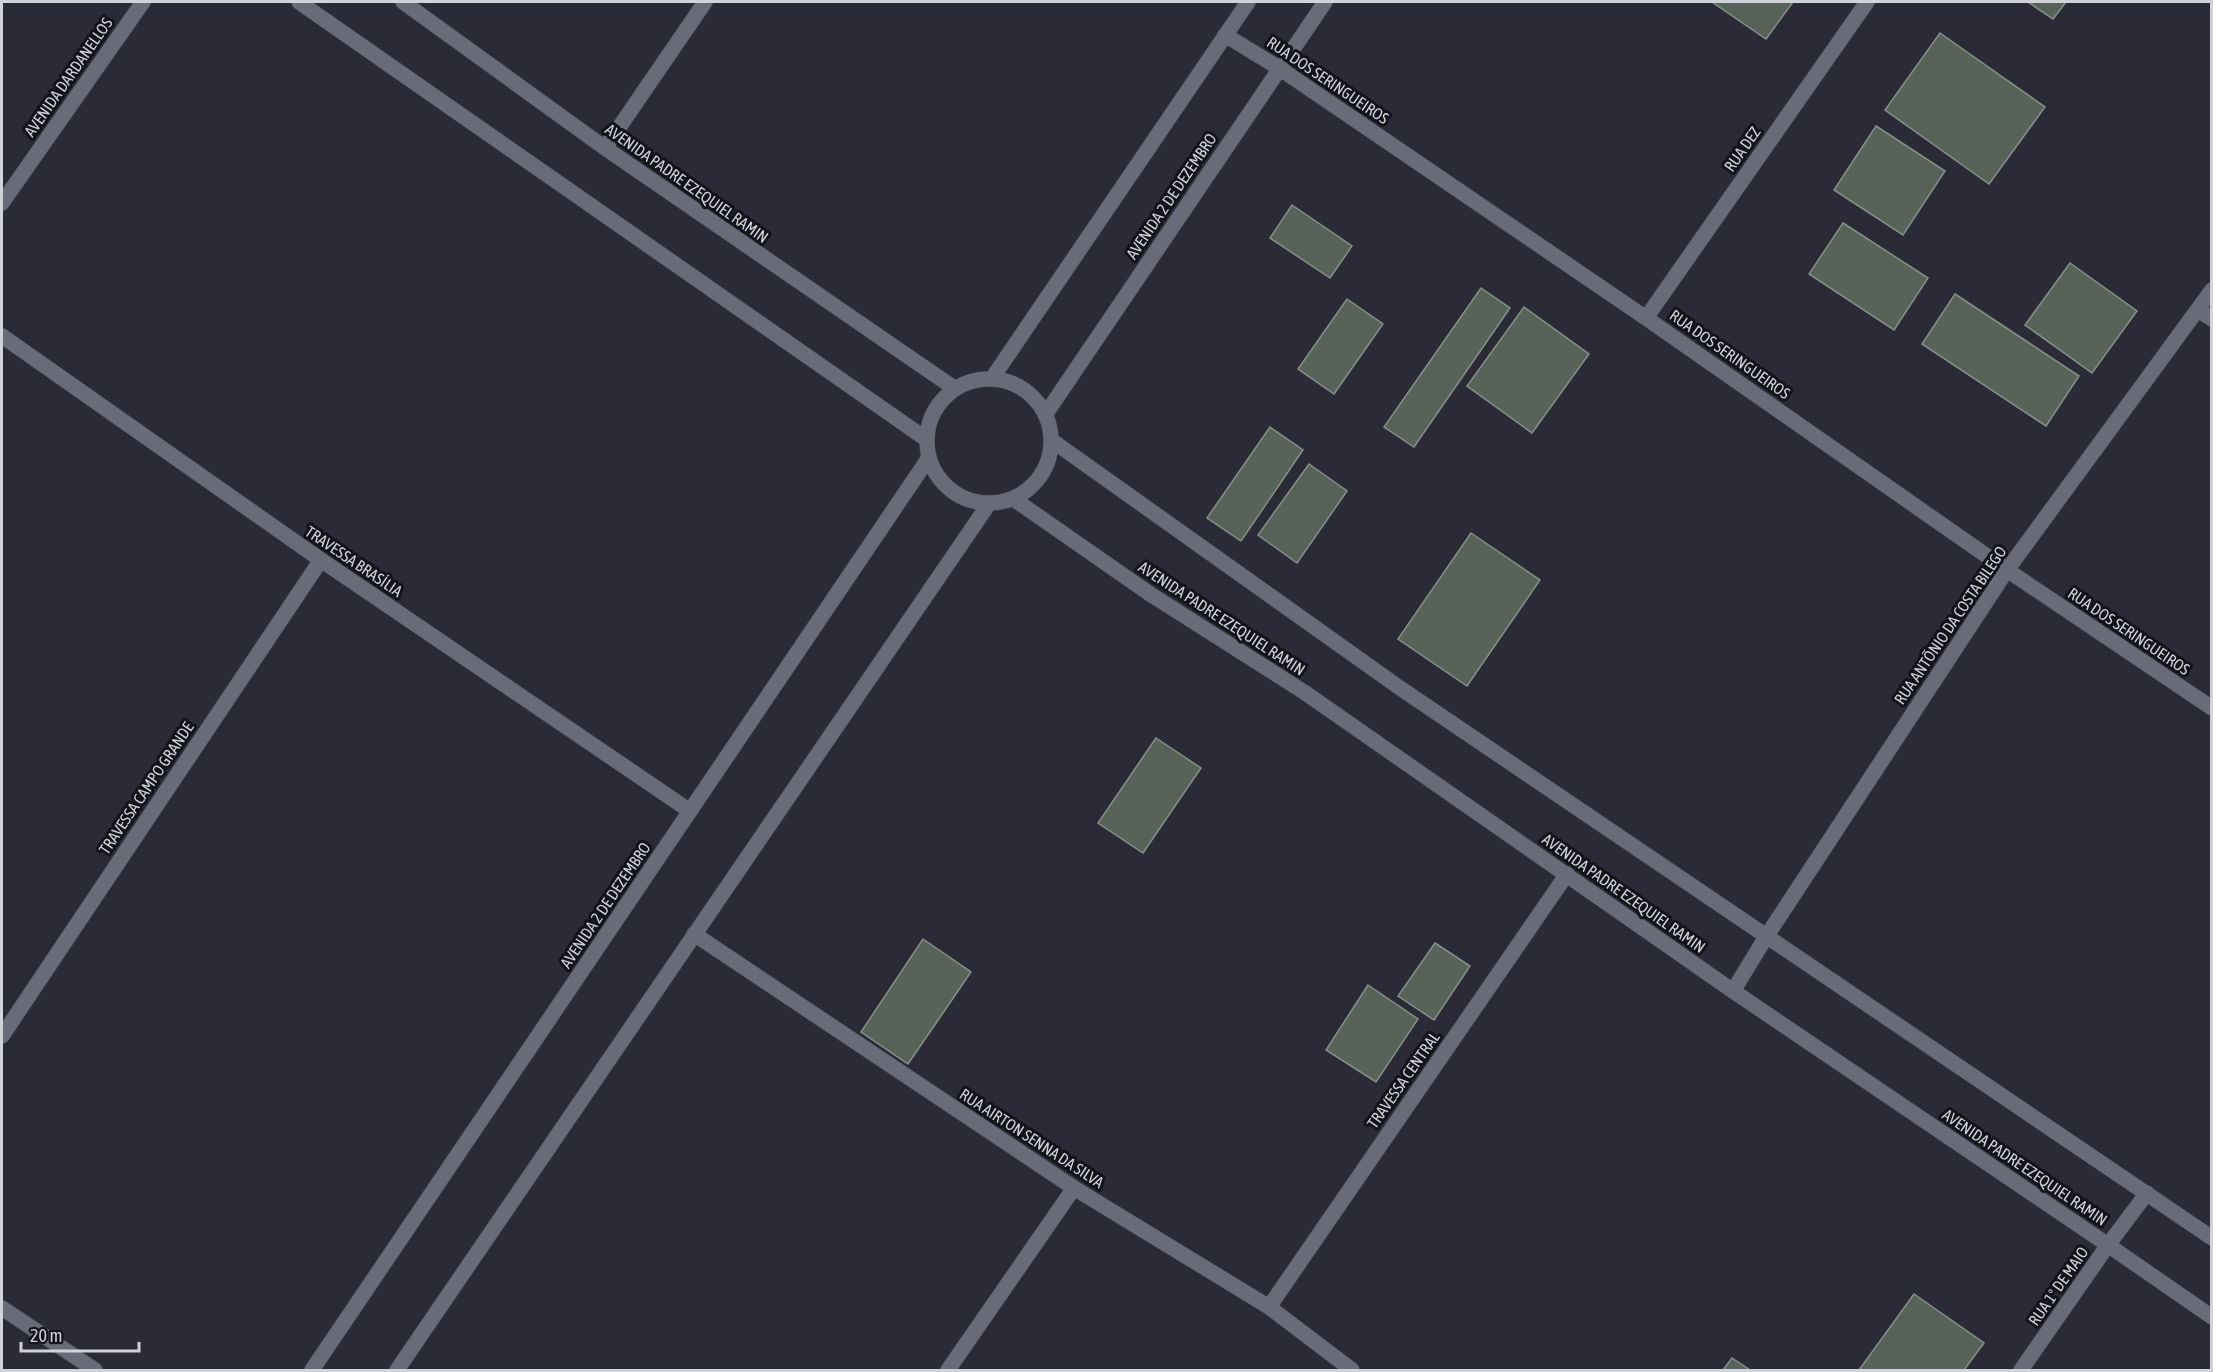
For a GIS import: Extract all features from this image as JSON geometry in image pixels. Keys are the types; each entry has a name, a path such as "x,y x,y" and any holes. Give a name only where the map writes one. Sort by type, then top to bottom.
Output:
{"street":[{"name":"AVENIDA DARDANELLOS","path":"2,203 143,2"},
{"path":"299,2 926,440"},
{"name":"AVENIDA PADRE EZEQUIEL RAMIN","path":"404,2 605,148 954,388"},
{"path":"605,148 705,2"},
{"path":"993,377 1248,2"},
{"name":"AVENIDA 2 DE DEZEMBRO","path":"1047,412 1325,2"},
{"name":"RUA DEZ","path":"1646,318 1867,2"},
{"name":"RUA DOS SERINGUEIROS","path":"1225,34 1279,68 1646,318 2007,570 2211,708"},
{"name":"RUA ANTÕNIO DA COSTA BILEGO","path":"1733,991 2007,570 2211,290"},
{"path":"2198,310 2211,319"},
{"name":"TRAVESSA BRASÍLIA","path":"2,336 321,560 690,811"},
{"path":"993,377 1033,394 1047,412 1054,442 1031,491 1015,500 988,505 951,492 928,459 926,440 930,419 954,388 973,379 993,377"},
{"path":"1054,442 1400,688 2211,1238"},
{"name":"AVENIDA 2 DE DEZEMBRO","path":"312,1371 928,459"},
{"name":"AVENIDA PADRE EZEQUIEL RAMIN","path":"1015,500 1150,594 1304,692 1733,991 2211,1317"},
{"path":"397,1371 988,505"},
{"name":"TRAVESSA CAMPO GRANDE","path":"2,1036 321,560"},
{"name":"TRAVESSA CENTRAL","path":"1269,1307 1567,874"},
{"name":"RUA AIRTON SENNA DA SILVA","path":"694,934 1074,1188 1269,1307 1352,1371"},
{"path":"948,1371 1074,1188"},
{"name":"RUA 1° DE MAIO","path":"2021,1371 2147,1193"},
{"path":"2,1308 95,1371"}],"building":[{"path":"1712,2 1793,2 1766,39"},
{"path":"2028,2 2066,2 2053,19"},
{"path":"1940,33 2045,107 1989,184 1885,110"},
{"path":"1876,126 1945,171 1903,235 1834,190"},
{"path":"1292,205 1352,246 1330,278 1270,238"},
{"path":"1843,223 1928,278 1894,330 1809,274"},
{"path":"2070,263 2137,311 2092,373 2025,325"},
{"path":"1481,288 1510,308 1414,447 1384,427"},
{"path":"1955,294 2079,376 2046,426 1922,344"},
{"path":"1347,299 1383,324 1334,394 1298,369"},
{"path":"1524,307 1589,354 1532,433 1467,386"},
{"path":"1270,427 1303,450 1241,541 1207,518"},
{"path":"1309,464 1347,491 1297,563 1258,535"},
{"path":"1471,533 1540,580 1467,686 1398,639"},
{"path":"1156,738 1201,768 1143,853 1098,823"},
{"path":"923,939 971,972 908,1064 861,1032"},
{"path":"1435,943 1470,966 1434,1020 1398,996"},
{"path":"1368,985 1418,1019 1376,1082 1326,1050"},
{"path":"1914,1294 1984,1343 1964,1370 1859,1370"},
{"path":"1732,1358 1750,1370 1723,1370"}]}
